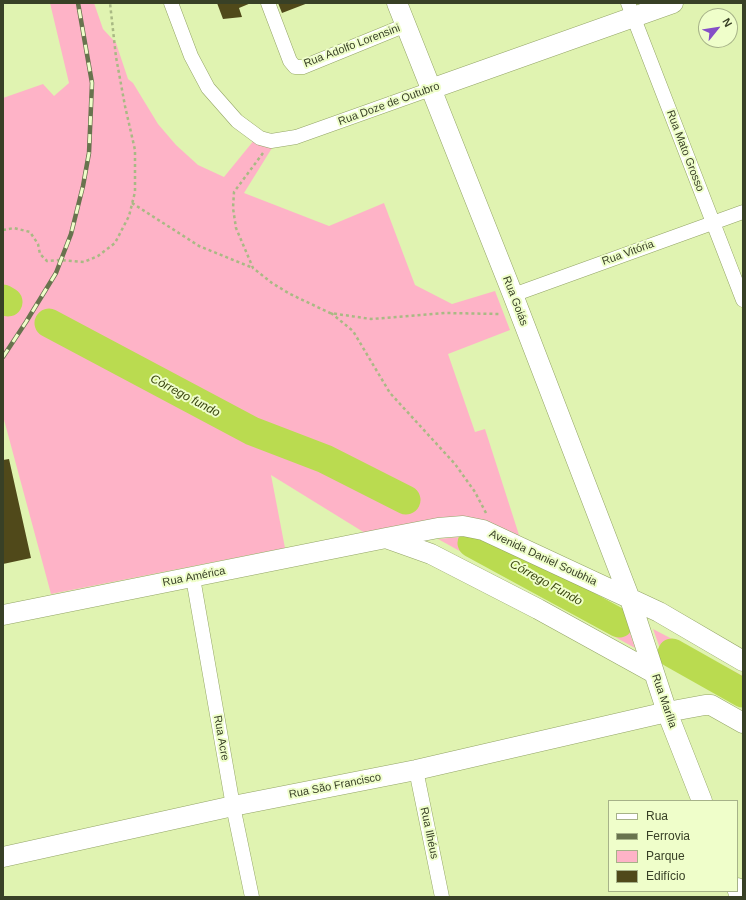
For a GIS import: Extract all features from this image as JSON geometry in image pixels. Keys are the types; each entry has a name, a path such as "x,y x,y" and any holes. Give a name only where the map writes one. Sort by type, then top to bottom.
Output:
{"main road":[{"name":"Rua Goiás","path":"397,3 517,304 630,599"},
{"name":"Rua Doze de Outubro","path":"431,89 631,10 673,3"},
{"name":"Avenida Daniel Soubhia","path":"386,538 438,528 463,526 483,530 659,612 743,661"},
{"name":"Rua América","path":"3,615 386,538"},
{"path":"386,538 431,554 538,609 654,673"},
{"name":"Rua Marília","path":"630,599 667,712 702,800"},
{"path":"667,712 711,705 743,723"},
{"name":"Rua São Francisco","path":"3,857 233,806 416,770 667,712"}],"street":[{"path":"171,3 191,56 208,88 237,121 260,138 271,141"},
{"name":"Rua Adolfo Lorensini","path":"268,3 290,61 295,67 303,67 406,25"},
{"name":"Rua Mato Grosso","path":"631,10 743,300"},
{"name":"Rua Doze de Outubro","path":"271,141 296,137 431,89"},
{"name":"Rua Vitória","path":"517,304 713,222 743,212"},
{"name":"Rua Acre","path":"193,578 233,806 252,897"},
{"name":"Rua Ilhéus","path":"416,770 442,897"}],"path":[{"path":"3,230 14,228 30,232 38,244 40,254 47,261 61,260 84,262 98,256 115,242 129,216 135,192 135,150 116,57 110,3"},
{"path":"253,268 236,228 233,208 234,192 271,141"},
{"path":"132,203 199,246 253,268 272,283 290,294 330,313 353,331 390,393 455,464 475,492 500,538"},
{"path":"330,313 371,319 445,314 483,314 517,304"}],"green space":[{"path":"50,3 94,3 103,29 116,43 128,79 133,83 158,124 176,145 198,165 224,177 255,139 272,148 244,193 329,226 384,203 415,285 452,304 495,291 510,330 448,354 475,432 485,429 519,535 528,551 485,527 365,533 271,475 285,548 51,594 3,416 3,98 43,84 54,96 69,83"},
{"path":"471,536 622,609 635,648 438,539"},
{"path":"653,629 743,676 743,705 665,662"}],"building":[{"path":"217,3 251,3 239,8 242,17 223,19"},
{"path":"278,3 308,3 282,13"},
{"path":"9,459 31,558 3,564 3,460"}],"waterway":[{"name":"Córrego Fundo","path":"3,299 8,302"},
{"name":"Córrego fundo","path":"49,323 252,431 325,459 406,500"},
{"name":"Córrego Fundo","path":"472,543 619,623"},
{"name":"Córrego Fundo","path":"672,653 743,693"}],"railway":[{"path":"3,357 56,273 71,234 83,186 89,153 92,83 78,3"}]}
